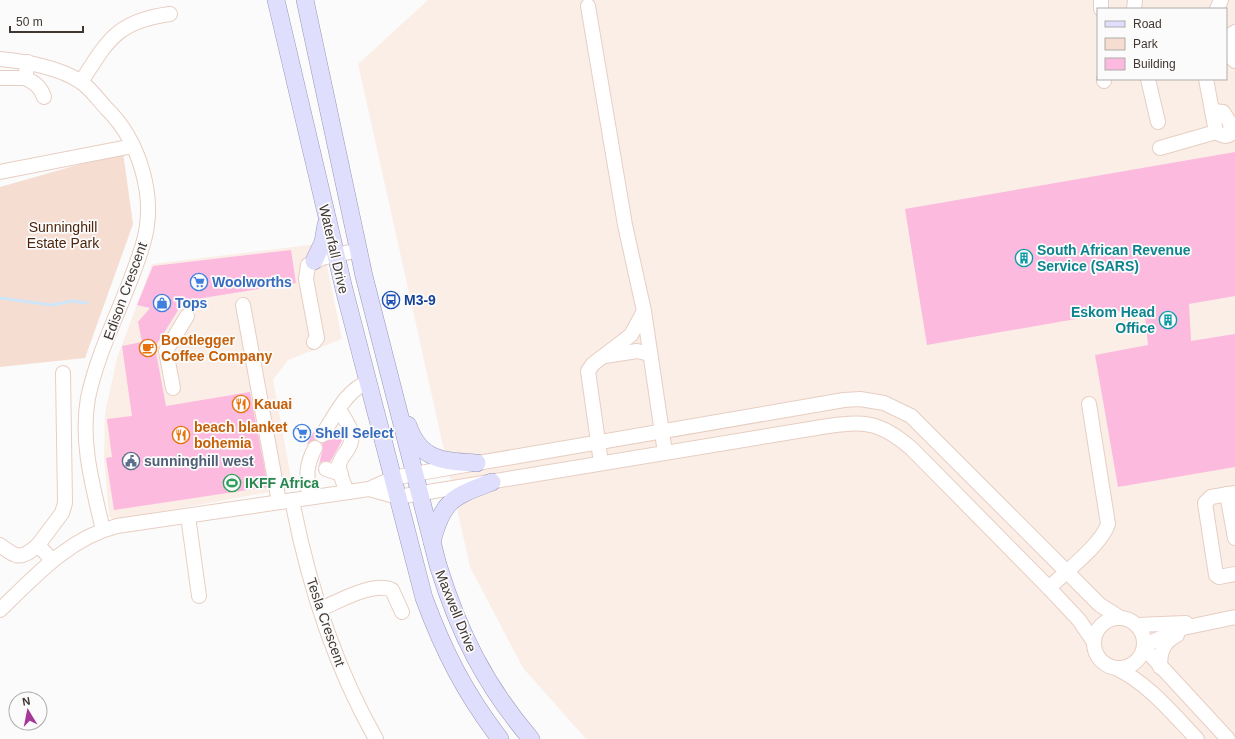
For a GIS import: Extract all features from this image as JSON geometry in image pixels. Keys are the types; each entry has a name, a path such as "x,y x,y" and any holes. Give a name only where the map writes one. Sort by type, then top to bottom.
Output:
{"main road":[{"name":"Waterfall Drive","path":"276,0 327,219 324,258 344,289 398,497"},
{"name":"Waterfall Drive","path":"305,0 359,250 418,493"},
{"path":"324,258 323,242 327,219"},
{"path":"395,398 414,437 424,451 441,460 477,463"},
{"path":"432,544 439,518 447,505 462,494 492,482"},
{"name":"Maxwell Drive","path":"418,493 448,597 466,643 502,702 531,739"},
{"name":"Maxwell Drive","path":"398,497 424,598 440,641 459,679 500,739"}],"street":[{"path":"588,6 625,225 644,311 665,453"},
{"path":"81,82 101,51 122,28 138,20 170,14"},
{"path":"1235,32 1229,36 1232,58 1235,61"},
{"name":"Edison Crescent","path":"0,59 28,62 54,70 81,82 118,119 143,167 147,206 144,243 122,305 97,363 88,399 86,436 89,473 103,530"},
{"path":"25,78 28,62"},
{"path":"0,78 25,78 36,83 44,97"},
{"path":"1148,80 1158,122"},
{"path":"1160,148 1216,132 1206,80"},
{"path":"0,172 133,146"},
{"path":"314,342 317,338 306,274 308,265 324,258 359,250"},
{"name":"Tesla Crescent","path":"243,305 286,501 320,609 357,705 376,739"},
{"path":"601,463 588,371 593,364 631,335 644,311"},
{"path":"173,388 166,351 187,316"},
{"path":"603,356 637,351 650,354"},
{"path":"0,545 12,555 19,556 28,554 38,546 62,514 66,503 63,373"},
{"path":"322,435 358,386 368,382"},
{"path":"0,610 52,560 103,530 309,497 370,489 393,478 414,474 762,413 844,400 860,399 884,403 911,416 1100,605 1118,617"},
{"path":"844,400 848,423"},
{"path":"1049,588 1103,536 1108,524 1089,404"},
{"path":"339,410 347,421 352,436 348,448 340,460 340,474 347,492"},
{"path":"762,413 765,436"},
{"path":"370,489 398,497 492,482 557,469 848,423 863,422 880,427 900,438 1049,588 1079,620 1094,642 1097,656 1108,666 1116,668 1144,685 1197,739"},
{"path":"315,448 316,465"},
{"path":"554,450 557,469"},
{"path":"309,497 306,472 316,465"},
{"path":"316,465 340,474"},
{"path":"1235,538 1231,494 1208,498 1205,505 1216,575 1235,574"},
{"path":"188,516 199,596"},
{"path":"38,546 52,560"},
{"path":"320,609 368,590 386,587 392,590 402,612"},
{"path":"1094,642 1099,627 1111,619 1118,617 1126,618 1138,625 1143,634 1145,646 1160,667 1219,736"},
{"path":"1138,625 1202,622 1235,617"},
{"path":"1116,668 1131,666 1142,655 1145,646 1183,628 1202,622"},
{"path":"1160,667 1161,651 1169,639 1202,622"}],"shaded area":[{"path":"428,0 1235,0 1235,739 586,739 523,668 470,567 358,64"},
{"path":"318,244 323,246 342,339 288,360 273,380 293,488 114,520 109,516 104,457 105,413 117,358 152,264"}],"green space":[{"name":"Sunninghill Estate Park","path":"123,152 133,224 85,358 0,367 0,187"}],"building":[{"path":"1235,152 1235,296 1189,304 1191,341 1235,334 1235,467 1118,487 1095,355 1148,345 1144,307 927,345 905,209"},
{"path":"291,250 296,283 184,301 155,347 166,406 250,392 268,487 114,510 106,458 112,457 107,419 132,416 122,346 142,342 138,322 150,308 137,305 153,266"},
{"path":"337,428 341,431 342,441 330,462 324,461 320,463 318,468 323,448 322,443 329,440"},
{"path":"314,431 315,440 307,444"}],"waterway":[{"path":"0,298 52,305 72,301 87,303"}],"place":[{"name":"South African Revenue Service (SARS)","path":"1024,258"},
{"name":"Woolworths","path":"199,282"},
{"name":"M3-9","path":"391,300"},
{"name":"Tops","path":"162,303"},
{"name":"Eskom Head Office","path":"1168,320"},
{"name":"Bootlegger Coffee Company","path":"148,348"},
{"name":"Kauai","path":"241,404"},
{"name":"Shell Select","path":"302,433"},
{"name":"beach blanket bohemia","path":"181,435"},
{"name":"sunninghill west","path":"131,461"},
{"name":"IKFF Africa","path":"232,483"}]}
